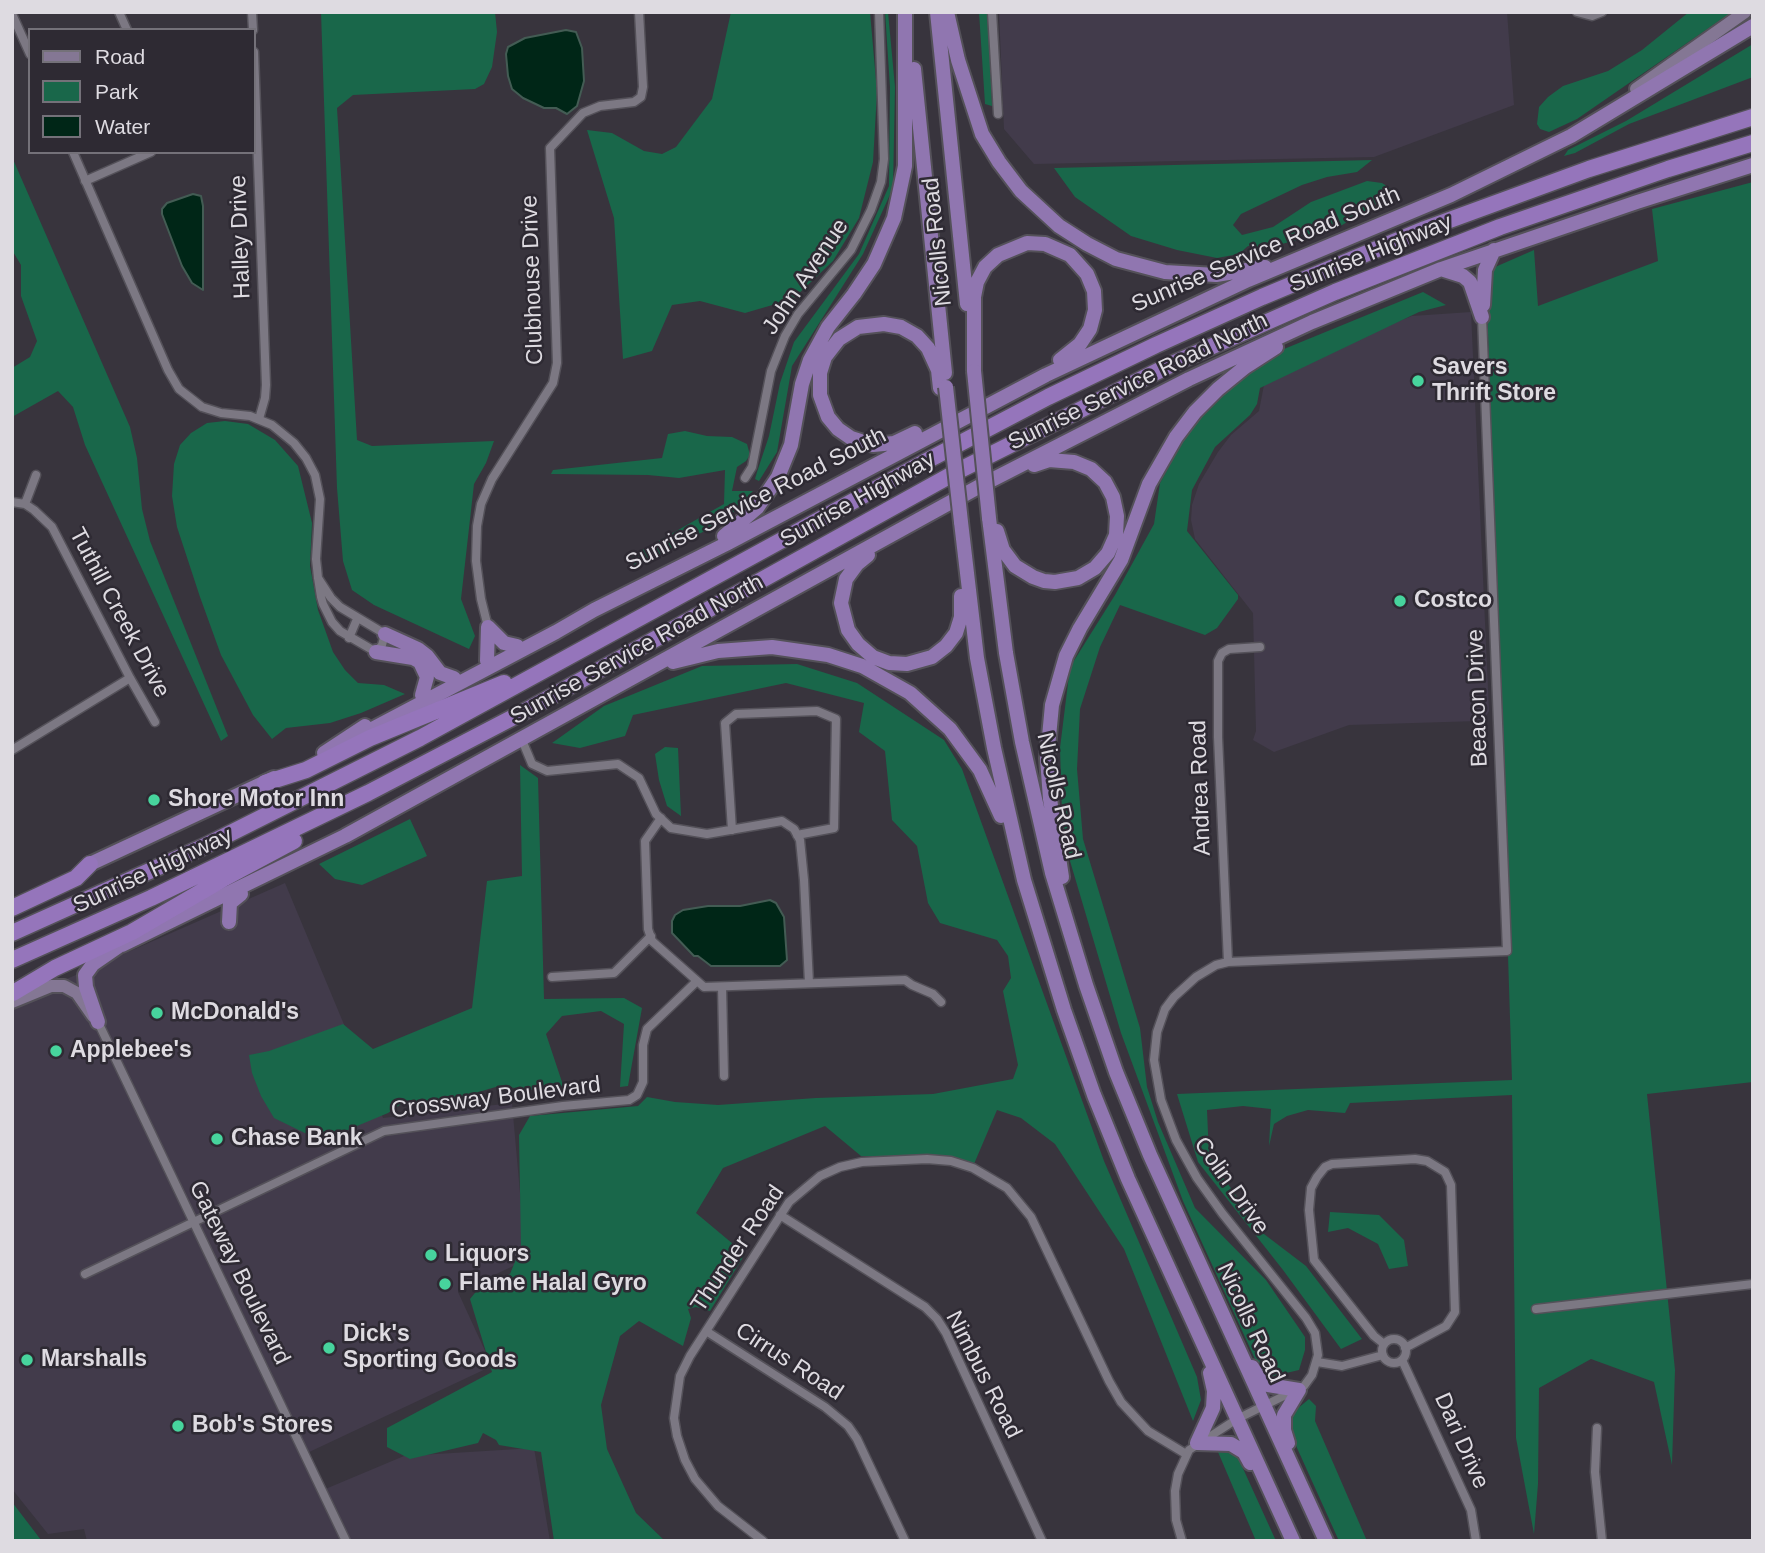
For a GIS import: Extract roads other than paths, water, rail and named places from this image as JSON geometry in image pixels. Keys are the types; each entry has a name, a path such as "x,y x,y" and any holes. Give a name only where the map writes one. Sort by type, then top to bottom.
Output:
{"highway":[{"path":"686,562 741,524 772,488 791,445 802,384 810,360 828,327 865,280 889,234 899,201 905,166 906,12"},
{"name":"Nicolls Road","path":"906,12 943,387"},
{"name":"Nicolls Road","path":"937,12 983,479"},
{"path":"947,12 965,88 982,134 1015,184 1059,226 1101,252 1132,264 1165,272 1216,275 1287,263"},
{"name":"Sunrise Service Road South","path":"90,864 324,753 1020,388 1126,336 1287,263 1451,195 1528,158 1571,136 1753,26"},
{"name":"Sunrise Highway","path":"12,933 194,851 313,793 578,653 953,446 1208,320 1316,273 1479,209 1589,169 1753,117"},
{"name":"Sunrise Highway","path":"12,960 162,893 368,793 529,709 960,470 1151,374 1291,311 1466,240 1623,184 1753,143"},
{"name":"Sunrise Service Road North","path":"13,993 182,917 345,836 917,521 983,479 1189,379 1291,331 1441,269 1753,165"},
{"path":"974,371 974,297 977,282 985,267 998,255 1017,246 1035,243 1054,247 1070,255 1087,274 1095,300 1094,320 1080,344 1020,388"},
{"path":"1482,317 1485,270 1494,250"},
{"path":"1441,269 1463,276 1470,282 1482,317"},
{"path":"1073,944 1049,788 1049,721 1066,656 1121,560 1157,468 1195,412 1244,367 1269,351 1351,313 1391,290"},
{"path":"963,418 914,433 894,443 866,444 844,434 828,417 820,395 819,380 825,357 839,339 858,327 884,324 901,327 923,342 935,362 943,387 950,431 977,658 1003,792 1024,880"},
{"path":"1049,460 1074,462 1091,469 1105,482 1116,506 1117,526 1113,544 1096,568 1078,578 1055,582 1032,577 1015,566 1000,541 993,518 983,479 1049,460"},
{"name":"Nicolls Road","path":"993,518 1006,653 1020,731 1044,841 1073,944 1133,1114 1234,1343 1326,1541"},
{"path":"917,521 863,558 851,571 844,586 841,603 844,622 858,645 873,657 890,663 915,663 932,657 951,640 961,617 963,546"},
{"path":"324,753 374,721 454,678 555,625 594,610"},
{"path":"488,627 504,643 517,646"},
{"path":"487,661 488,627"},
{"path":"385,634 418,649 428,656 440,673 454,678"},
{"path":"645,671 718,651 772,647 828,655 877,674 910,693 937,716 971,757 994,799 1024,880 1064,1010 1094,1095 1146,1220 1293,1541"},
{"path":"376,652 413,658 420,663 427,677 422,695"},
{"path":"265,783 306,770 370,738 578,653"},
{"path":"13,993 55,968 132,932 223,878 317,829 368,793"},
{"path":"12,908 76,878 90,864"},
{"path":"182,917 213,911 229,922 230,904 256,881"},
{"path":"97,1022 85,975 93,964 119,946"},
{"path":"1202,1341 1214,1397 1210,1419 1197,1443 1224,1443 1240,1449 1275,1501"},
{"path":"1234,1343 1260,1380 1271,1386 1299,1390 1286,1410 1283,1424 1298,1481"}],"main road":[{"path":"1528,158 1664,71 1745,12"},
{"name":"Sunrise Service Road South","path":"12,899 90,864"},
{"path":"12,1002 51,986 64,986 76,993 97,1022"}],"street":[{"path":"119,12 126,28"},
{"name":"Clubhouse Drive","path":"488,627 476,561 481,504 492,479 553,383 557,363 550,148 583,113 600,106 634,102 641,97 643,87 639,12"},
{"name":"John Avenue","path":"745,478 752,467 771,371 785,336 798,314 851,250 871,210 881,182 884,159 878,12"},
{"path":"992,12 998,114"},
{"path":"1577,12 1592,16 1602,12"},
{"path":"12,14 28,50"},
{"name":"Halley Drive","path":"256,151 266,385 259,419"},
{"path":"74,154 168,370 179,389 202,407 259,419 280,430 306,458 315,475 321,507 316,549 318,578 321,597 328,616 337,628 349,638 376,652 382,645 385,634 357,619 331,598 318,578"},
{"path":"85,181 146,154"},
{"name":"Beacon Drive","path":"1482,317 1507,951"},
{"path":"12,502 25,504 36,475"},
{"name":"Tuthill Creek Drive","path":"25,504 52,527 155,722"},
{"path":"349,638 357,619"},
{"name":"Andrea Road","path":"1228,962 1218,737 1218,661 1222,653 1229,649 1260,647"},
{"path":"12,750 130,678"},
{"path":"732,830 725,723 736,714 817,711 836,719 834,828 797,835"},
{"path":"522,740 532,764 547,771 618,764 639,778 656,814 671,828 707,834 782,821 794,829 800,840 804,880 809,983"},
{"path":"661,818 645,841 648,929 652,941 704,987 905,979 933,994 940,1002"},
{"path":"552,976 614,973 651,936"},
{"name":"Colin Drive","path":"1317,1362 1317,1341 1306,1318 1222,1213 1197,1178 1176,1140 1159,1090 1154,1060 1165,1009 1196,977 1216,965 1228,962 1507,951"},
{"name":"Crossway Boulevard","path":"85,1274 389,1129 629,1100 637,1095 643,1082 643,1045 647,1029 696,981"},
{"path":"722,987 724,1076"},
{"name":"Gateway Boulevard","path":"97,1022 346,1541"},
{"name":"Thunder Road","path":"763,1541 718,1506 704,1491 685,1460 677,1436 675,1408 680,1376 780,1215 801,1190 820,1176 840,1167 862,1162 927,1159 951,1161 992,1178 1013,1195 1031,1217 1121,1402 1148,1431 1186,1454"},
{"path":"1383,1355 1391,1363 1402,1360 1405,1348 1446,1326 1455,1312 1451,1185 1445,1172 1427,1161 1332,1164 1325,1167 1311,1188 1309,1210 1314,1260 1384,1345"},
{"name":"Nimbus Road","path":"780,1215 925,1307 937,1318 1042,1541"},
{"path":"1536,1309 1753,1284"},
{"name":"Cirrus Road","path":"706,1331 825,1407 848,1426 857,1439 905,1541"},
{"path":"1383,1355 1384,1345 1388,1341 1396,1340 1405,1348"},
{"path":"1182,1541 1174,1500 1178,1474 1186,1454 1197,1443 1237,1419 1299,1390 1309,1382 1317,1362 1342,1366 1383,1355"},
{"name":"Dari Drive","path":"1402,1360 1471,1510 1476,1541"},
{"path":"1597,1428 1595,1472 1602,1541"}],"water":[{"path":"566,30 576,32 582,48 584,81 577,106 567,114 556,108 544,108 523,98 512,89 506,54 508,47 525,38"},
{"path":"193,194 201,196 203,206 203,290 192,283 182,266 162,214 167,203"},
{"path":"770,900 776,903 784,917 787,960 780,966 711,966 694,956 672,933 672,921 675,915 683,910 708,906 740,906"}],"place":[{"name":"Savers Thrift Store","path":"1418,381"},
{"name":"Costco","path":"1400,601"},
{"name":"Shore Motor Inn","path":"154,800"},
{"name":"McDonald's","path":"157,1013"},
{"name":"Applebee's","path":"56,1051"},
{"name":"Chase Bank","path":"217,1139"},
{"name":"Liquors","path":"431,1255"},
{"name":"Flame Halal Gyro","path":"445,1284"},
{"name":"Dick's Sporting Goods","path":"329,1348"},
{"name":"Marshalls","path":"27,1360"},
{"name":"Bob's Stores","path":"178,1426"}]}
